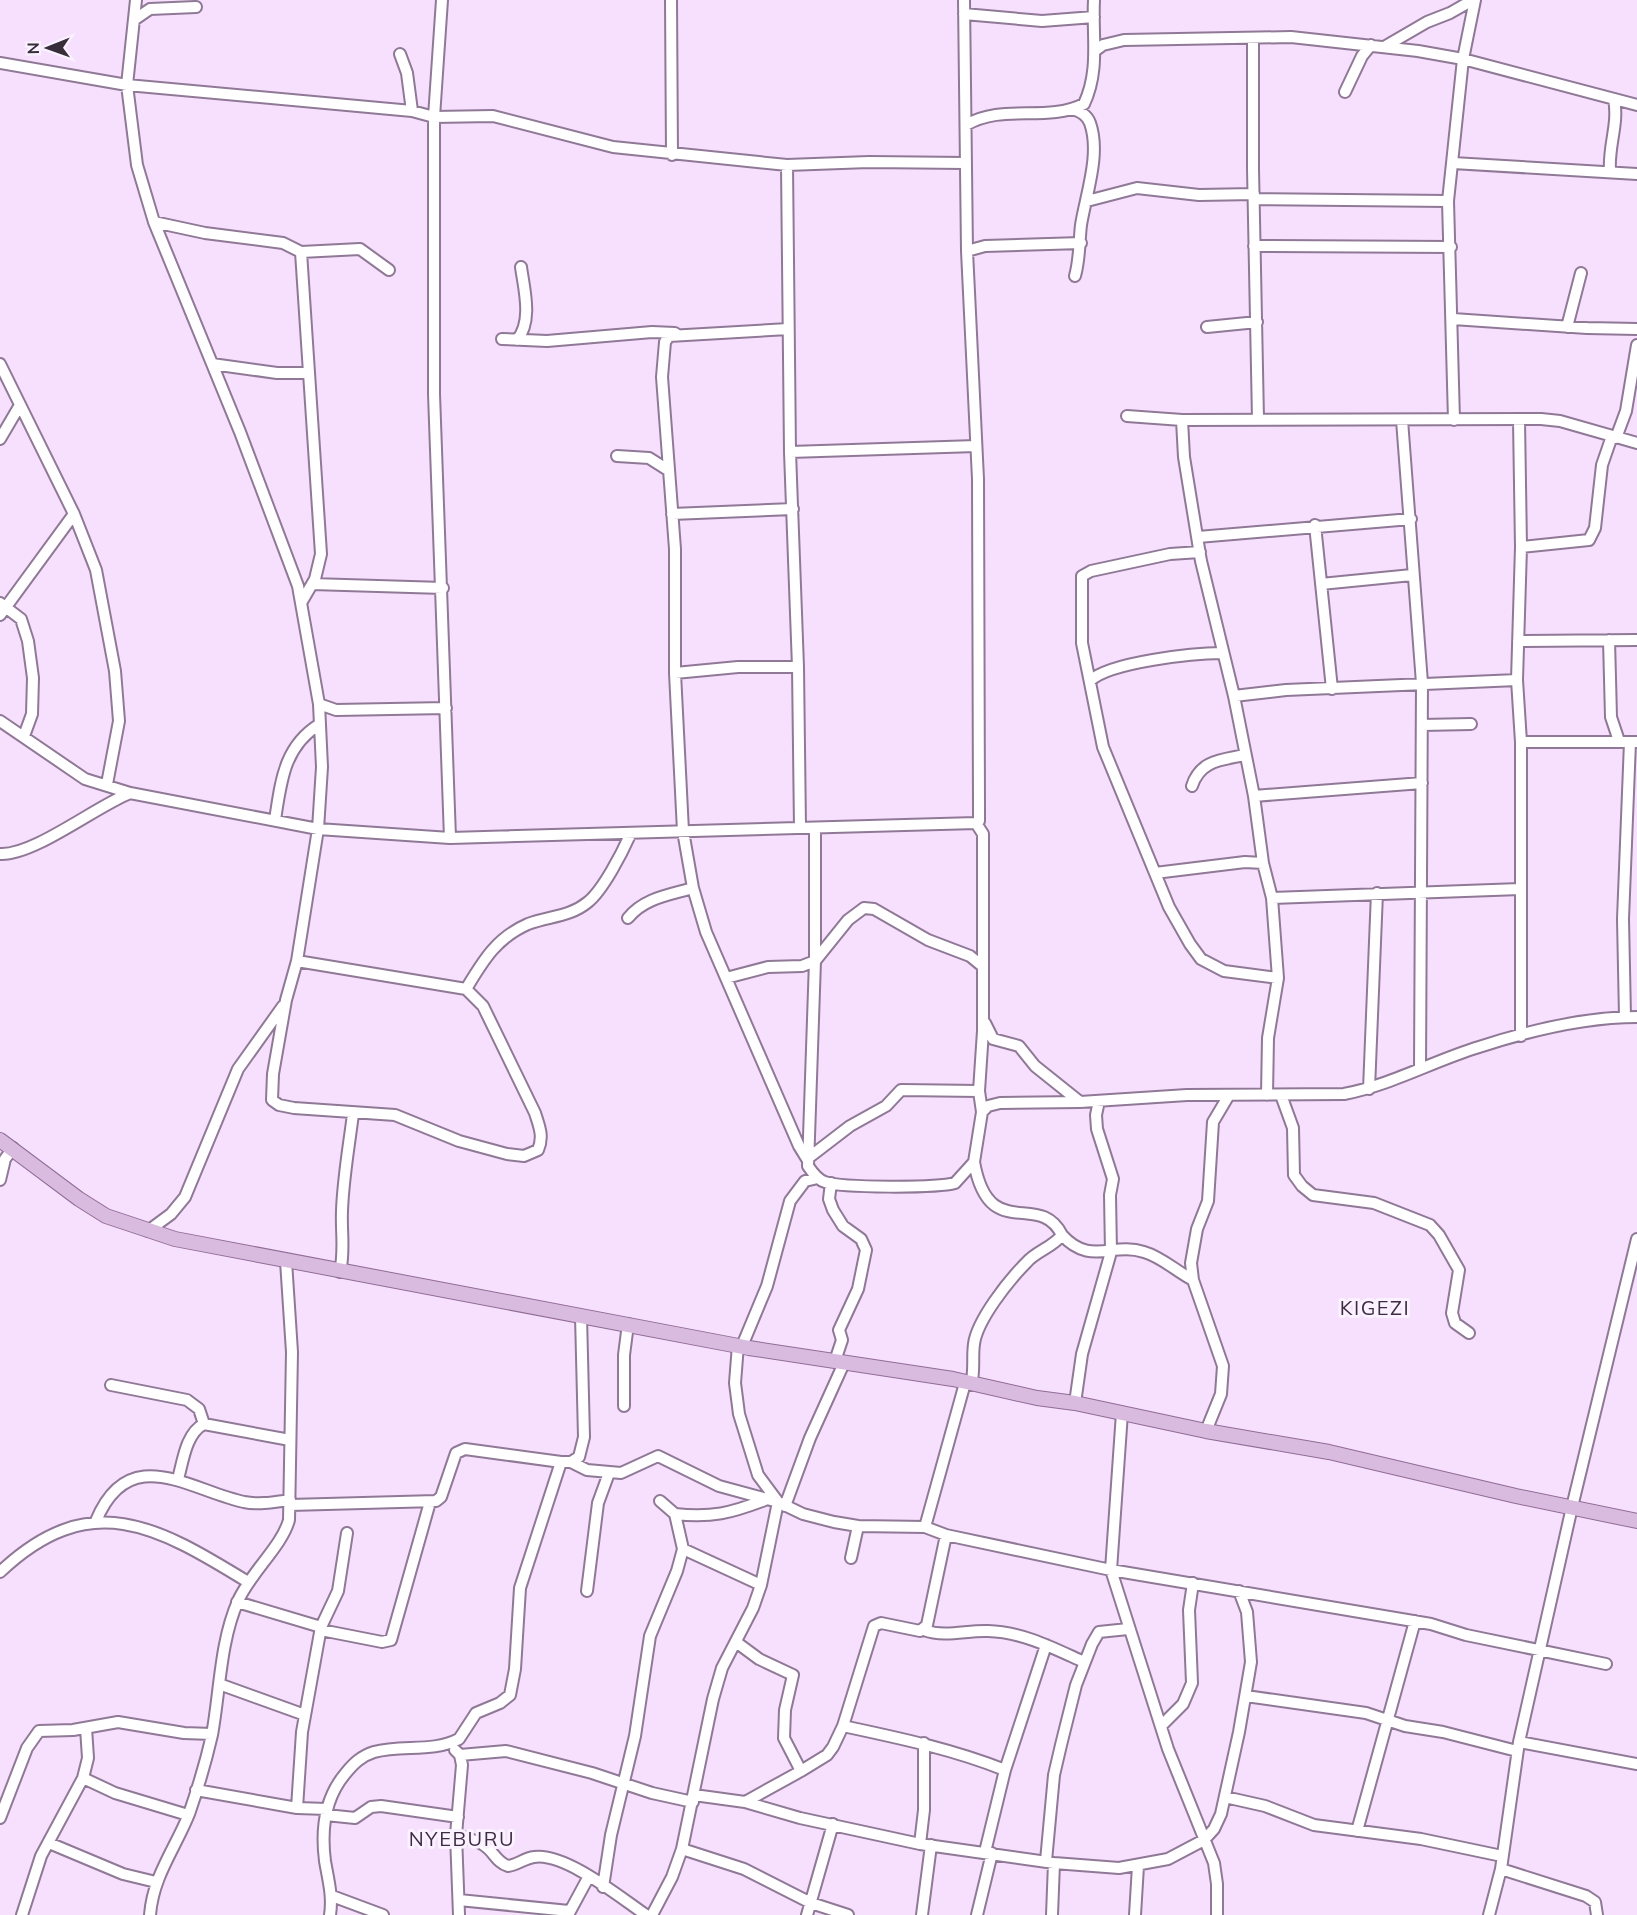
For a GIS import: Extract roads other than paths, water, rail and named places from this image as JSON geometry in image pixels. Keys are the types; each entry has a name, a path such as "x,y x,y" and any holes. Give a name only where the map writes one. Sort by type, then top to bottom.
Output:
{"main road":[{"path":"0,1140 79,1199 106,1216 148,1231 340,1272 740,1346 1075,1403 1206,1431 1329,1452 1637,1521"}],"street":[{"path":"136,0 127,85 137,165 154,222 280,534 298,586 319,704 322,767 318,829 297,961 286,1000 273,1074 272,1100 279,1105 294,1108 353,1114 395,1115 459,1141 507,1154 524,1156 538,1150 542,1142 541,1131 534,1113 483,1006 466,989 297,961"},
{"path":"442,0 434,117 434,394 443,588 450,838"},
{"path":"671,0 672,154"},
{"path":"964,0 967,251 976,446 979,808 979,820 976,823"},
{"path":"966,125 991,114 1064,112 1084,104 1096,50 1094,0"},
{"path":"1384,47 1427,22 1474,0"},
{"path":"1454,420 1448,201 1463,59 1474,0"},
{"path":"134,20 150,9 196,7"},
{"path":"964,14 1042,21 1094,22"},
{"path":"1094,22 1100,36 1111,42"},
{"path":"1096,50 1111,42 1137,39 1291,37 1371,45 1463,59 1637,105"},
{"path":"1253,38 1258,419"},
{"path":"1345,92 1362,56 1371,45"},
{"path":"400,54 407,73 412,111"},
{"path":"0,63 127,85 412,111 434,117 493,116 613,147 672,154 787,165 869,162 965,163"},
{"path":"1610,171 1609,150 1616,117 1614,99"},
{"path":"1073,109 1086,116 1093,132 1087,201 1081,227 1081,243 1075,276"},
{"path":"1453,162 1637,174"},
{"path":"787,165 790,452 798,667 800,828"},
{"path":"1087,201 1137,188 1199,195 1448,201"},
{"path":"154,222 205,233 282,243 301,252 360,249 389,270"},
{"path":"967,251 985,246 1081,243"},
{"path":"1254,246 1451,247"},
{"path":"301,252 321,536 321,561 301,603"},
{"path":"517,340 524,331 526,320 521,267"},
{"path":"1567,327 1581,273"},
{"path":"1453,319 1567,327 1637,329"},
{"path":"1207,327 1257,322"},
{"path":"502,339 547,341 660,332 729,334 788,329"},
{"path":"677,334 669,336 664,342 663,352 664,409 675,549 675,674 683,831 693,888 706,932 807,1160"},
{"path":"1521,547 1589,540 1595,528 1602,465 1626,411 1637,345"},
{"path":"0,364 74,514 96,570 115,671 119,721 107,784"},
{"path":"212,364 277,373 309,374"},
{"path":"0,439 20,405"},
{"path":"1127,417 1182,420 1560,421 1637,443"},
{"path":"1182,420 1184,457 1200,552 1234,696 1254,796 1263,863 1272,898 1278,978 1268,1038 1267,1095"},
{"path":"1401,420 1411,519 1412,575 1422,683 1420,1069"},
{"path":"1520,420 1521,547 1517,680 1521,742 1521,1036"},
{"path":"790,452 976,446"},
{"path":"617,456 649,458 668,470"},
{"path":"672,514 793,508"},
{"path":"24,736 32,714 31,660 21,619 2,608 74,514"},
{"path":"1198,537 1255,534 1315,525 1411,519"},
{"path":"1315,525 1332,689"},
{"path":"1200,552 1170,554 1090,571 1082,576 1082,643 1103,747 1171,912 1201,959 1224,970 1278,978"},
{"path":"1322,584 1412,575"},
{"path":"312,584 443,588"},
{"path":"1609,640 1611,717 1618,741"},
{"path":"1518,641 1637,640"},
{"path":"1090,681 1101,673 1162,659 1187,654 1222,653"},
{"path":"675,674 738,667 798,667"},
{"path":"1234,696 1422,683 1517,680"},
{"path":"319,704 336,710 446,708"},
{"path":"0,722 24,736 65,768 86,779 130,793 318,829 450,838 564,833 630,835 683,831 976,823"},
{"path":"275,820 286,762 294,745 320,724"},
{"path":"1422,726 1471,724"},
{"path":"1521,742 1634,742 1625,835 1625,1017"},
{"path":"1191,786 1199,769 1206,764 1245,755"},
{"path":"1254,796 1422,783"},
{"path":"0,854 18,853 130,793"},
{"path":"976,823 983,834 981,965 983,1017 979,1091 982,1112 974,1162 981,1192 987,1200 1013,1214 1038,1214 1051,1221 1062,1235 1086,1251 1111,1252 1119,1248 1141,1251 1193,1280"},
{"path":"815,828 815,961 808,1166 818,1178 831,1184 909,1187 946,1185 964,1175 974,1162"},
{"path":"466,989 489,951 505,938 528,924 568,914 589,902 630,835"},
{"path":"1625,835 1637,837"},
{"path":"1155,873 1245,862 1263,863"},
{"path":"628,918 638,906 693,888"},
{"path":"1272,898 1520,889"},
{"path":"1369,1089 1377,893"},
{"path":"726,978 768,967 802,966 815,961 848,920 864,908 874,909 928,940 970,956 981,965"},
{"path":"148,1231 171,1214 184,1197 238,1069 286,1000"},
{"path":"983,1017 993,1039 1019,1046 1035,1066 1080,1102"},
{"path":"982,1112 988,1106 1000,1103 1080,1102 1187,1095 1344,1094 1369,1089 1478,1047 1521,1036 1625,1017 1637,1017"},
{"path":"807,1160 850,1126 886,1106 902,1090 979,1091"},
{"path":"1206,1431 1221,1394 1223,1366 1193,1280 1191,1263 1197,1229 1208,1201 1213,1122 1229,1095"},
{"path":"1281,1095 1293,1128 1294,1175 1302,1186 1313,1195 1374,1203 1430,1225 1439,1235 1459,1270 1452,1313 1455,1323 1469,1333"},
{"path":"1075,1403 1082,1354 1111,1252 1110,1195 1113,1179 1098,1129 1096,1114 1099,1101"},
{"path":"340,1272 345,1251 342,1214 344,1178 353,1114"},
{"path":"0,1180 5,1159 13,1148"},
{"path":"781,1504 758,1475 739,1414 735,1383 740,1346 767,1286 790,1201 805,1181 818,1178"},
{"path":"456,1835 478,1841 508,1866 533,1857 547,1857 563,1862 603,1887 654,1914 672,1877 682,1849 713,1699 722,1668 753,1608 781,1504 840,1362 842,1340 839,1330 858,1289 866,1250 857,1235 843,1226 832,1210 829,1199 831,1184"},
{"path":"925,1527 968,1384 975,1370 974,1345 982,1323 1027,1261 1046,1250 1062,1235"},
{"path":"1489,1915 1501,1869 1518,1747 1572,1507 1637,1239"},
{"path":"150,1915 156,1882 188,1815 212,1734 225,1646 237,1602 248,1582 286,1532 290,1502 292,1352 286,1261"},
{"path":"330,1915 332,1896 325,1859 326,1812 335,1786 360,1758 374,1752 444,1745 459,1739 480,1710 500,1703 510,1695 515,1669 520,1588 566,1462 583,1450 581,1316"},
{"path":"624,1406 624,1355 628,1324"},
{"path":"111,1385 188,1400 199,1410 204,1424"},
{"path":"1122,1413 1111,1570 1128,1629 1161,1725 1214,1863 1217,1915"},
{"path":"178,1479 190,1439 194,1432 204,1424 290,1440"},
{"path":"96,1521 108,1499 134,1480 155,1476 178,1479 243,1502 260,1504 430,1502 441,1497 452,1460 456,1453 465,1449 566,1462 587,1470 609,1473 628,1472 658,1456 719,1486 781,1504 803,1514 858,1526 925,1527 946,1534 1111,1570 1415,1621 1466,1635 1606,1664"},
{"path":"587,1591 598,1503 609,1473"},
{"path":"675,1514 711,1516 726,1514 766,1500"},
{"path":"603,1887 611,1835 635,1736 650,1636 677,1571 683,1549 675,1514 660,1501"},
{"path":"237,1602 321,1629 382,1642 391,1640 430,1502"},
{"path":"0,1572 56,1533 72,1526 96,1521 157,1532 172,1538 248,1582"},
{"path":"850,1558 858,1526"},
{"path":"297,1808 299,1749 305,1715 321,1629 338,1591 347,1533"},
{"path":"924,1630 927,1625 946,1534"},
{"path":"683,1549 761,1585"},
{"path":"1161,1725 1183,1704 1192,1683 1189,1610 1193,1583"},
{"path":"444,1745 460,1755 506,1751 591,1773 624,1785 694,1799 745,1802 926,1844 1050,1862 1111,1868 1138,1866 1168,1859 1204,1840 1214,1829 1225,1797 1246,1696 1250,1642 1247,1612 1239,1591"},
{"path":"1357,1831 1415,1621"},
{"path":"745,1802 827,1755 843,1726 874,1626 881,1623 920,1632 924,1630 941,1634 981,1631 1011,1633 1084,1662"},
{"path":"1052,1915 1050,1862 1054,1774 1084,1662 1099,1632 1128,1629"},
{"path":"736,1642 759,1659 793,1675 785,1710 784,1738 801,1771"},
{"path":"977,1915 1005,1770 1046,1645"},
{"path":"219,1684 305,1715"},
{"path":"1246,1696 1348,1709 1518,1747 1637,1764"},
{"path":"0,1818 33,1737 39,1731 86,1728 118,1722 184,1733 212,1734"},
{"path":"843,1726 961,1753 1005,1770"},
{"path":"22,1915 33,1876 83,1778 88,1758 86,1728"},
{"path":"922,1915 926,1844 924,1743"},
{"path":"459,1915 456,1835 462,1765 460,1755"},
{"path":"83,1778 115,1793 188,1815"},
{"path":"196,1790 355,1818 371,1807 381,1806 458,1816"},
{"path":"1225,1797 1265,1806 1314,1825 1420,1839 1502,1856"},
{"path":"807,1915 833,1824"},
{"path":"49,1844 123,1874 156,1882"},
{"path":"682,1849 744,1869 811,1903 848,1915"},
{"path":"1135,1915 1138,1866"},
{"path":"1501,1869 1586,1896 1595,1902 1597,1915"},
{"path":"459,1900 568,1913 588,1878"},
{"path":"332,1896 383,1915"}],"district":[{"name":"KIGEZI","path":"1375,1308"},
{"name":"NYEBURU","path":"462,1839"}]}
